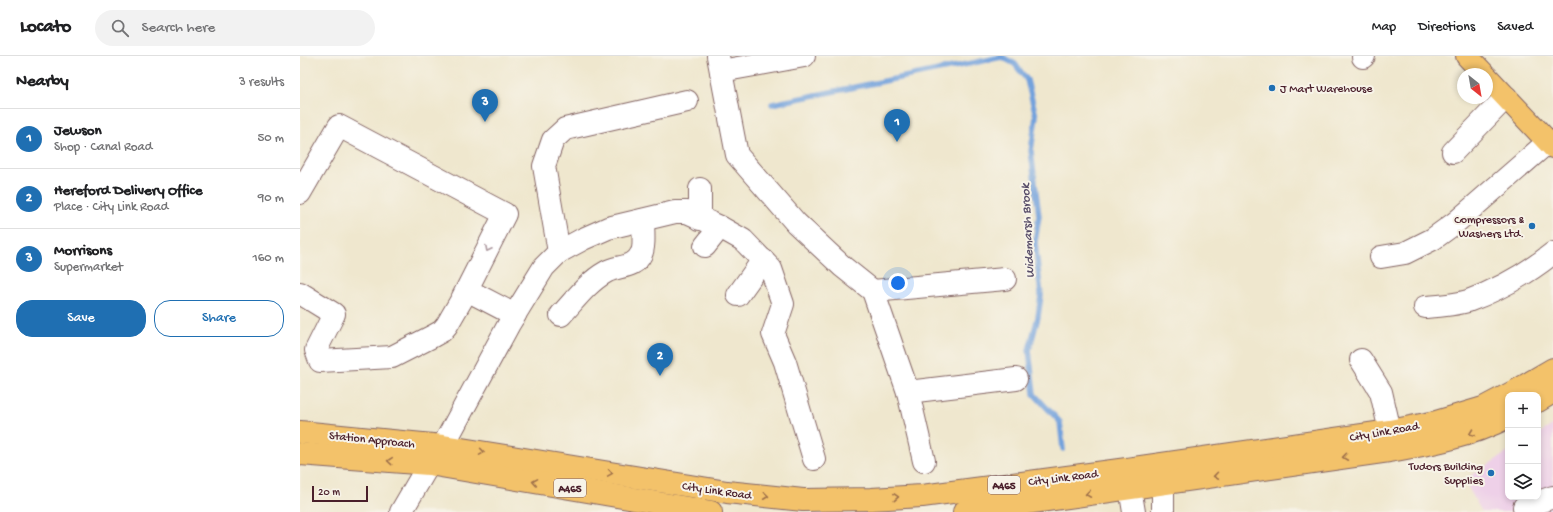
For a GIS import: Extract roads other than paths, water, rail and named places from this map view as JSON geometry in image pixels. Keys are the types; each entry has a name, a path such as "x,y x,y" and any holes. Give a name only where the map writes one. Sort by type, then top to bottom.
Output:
{"main road":[{"path":"1467,56 1478,68"},
{"path":"1493,83 1551,145"},
{"name":"City Link Road","path":"964,512 1129,479 1436,422 1483,408 1553,369"},
{"path":"1541,400 1553,392"},
{"name":"City Link Road","path":"1162,474 1389,451 1441,442 1466,435 1505,418"},
{"name":"Station Approach","path":"300,432 443,446"},
{"name":"City Link Road","path":"443,446 727,492 803,500 871,499 922,496 1129,479"},
{"name":"Station Approach","path":"300,454 429,464"},
{"name":"City Link Road","path":"429,464 712,512"}],"street":[{"path":"804,56 720,63 738,155 796,223 843,267 873,291 908,392 924,461"},
{"path":"1453,152 1506,97"},
{"path":"559,252 544,166 553,140 565,129 687,101"},
{"path":"300,194 339,126 505,214 465,294 447,325 442,331 392,357 320,361 316,350 334,314 300,293"},
{"path":"1381,257 1405,253 1433,239 1551,145"},
{"path":"700,189 710,223 705,246"},
{"path":"401,512 429,464 443,446 512,320 544,267 559,252 608,228 675,212 687,212 743,240 771,269 783,304 773,334 785,362 814,459"},
{"path":"561,315 587,286 607,271 628,266 637,260 642,253 643,220"},
{"path":"1425,307 1448,305 1467,301 1518,277 1553,253"},
{"path":"738,295 763,260"},
{"path":"873,291 1005,279"},
{"path":"465,294 512,320"},
{"path":"1361,360 1381,392 1390,431"},
{"path":"908,392 1016,379"},
{"path":"1162,474 1163,512"},
{"path":"1129,479 1134,512"},
{"path":"1524,507 1553,497"}],"waterway":[{"name":"Widemarsh Brook","path":"772,104 1002,57 1015,64 1027,80 1036,116 1031,151 1039,216 1035,242 1041,295 1038,317 1029,350 1034,394 1060,422 1063,449"}],"place":[{"name":"J Mart Warehouse","path":"1272,88"},
{"name":"Morrisons","path":"485,122"},
{"name":"Jewson","path":"897,142"},
{"name":"Compressors & Washers Ltd.","path":"1532,226"},
{"name":"Hereford Delivery Office","path":"660,376"},
{"name":"Tudors Building Supplies","path":"1491,473"}]}
